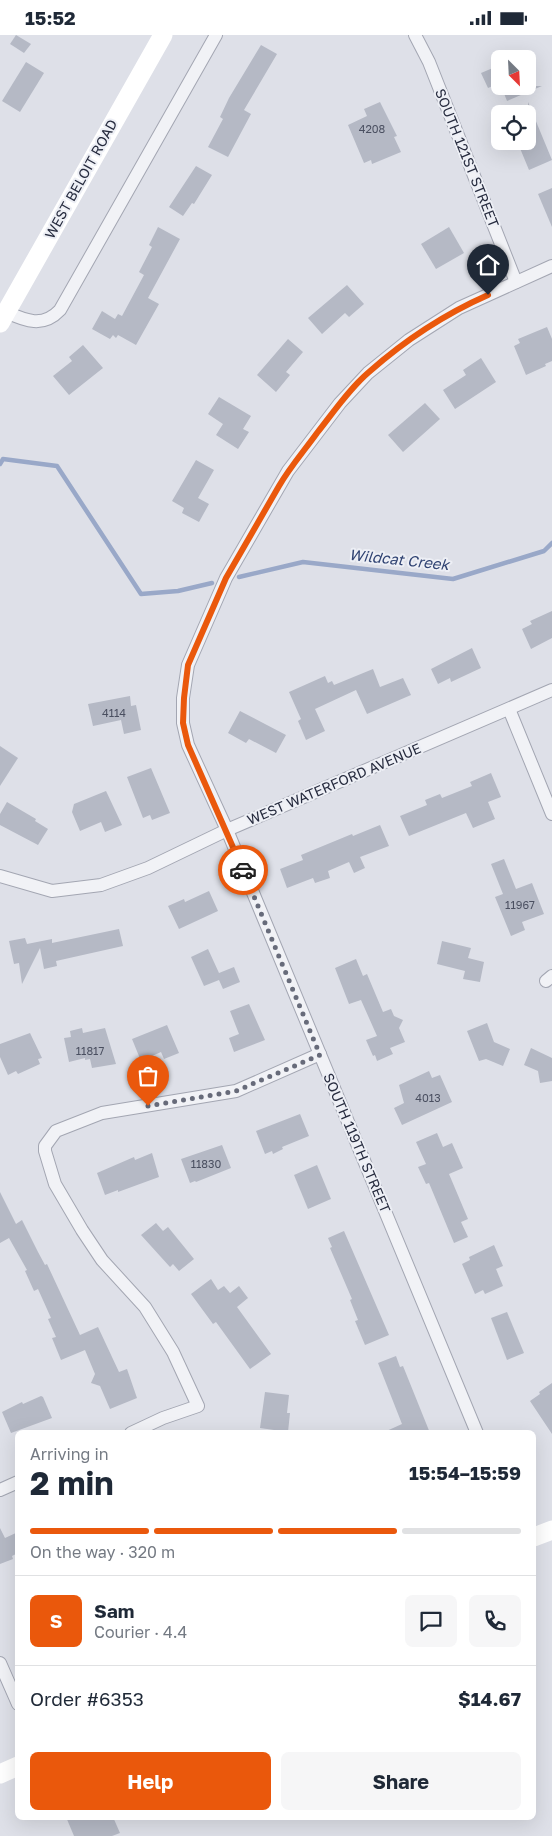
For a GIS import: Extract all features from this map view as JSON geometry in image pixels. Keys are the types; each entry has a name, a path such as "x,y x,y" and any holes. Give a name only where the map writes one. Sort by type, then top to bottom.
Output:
{"main road":[{"name":"WEST BELOIT ROAD","path":"3,318 163,35"},
{"path":"536,1536 552,1530"},
{"path":"0,1774 15,1767"}],"street":[{"path":"3,318 22,319 33,322 49,319 60,309 216,35"},
{"name":"SOUTH 121ST STREET","path":"415,35 429,62 516,281"},
{"name":"SOUTH 119TH STREET","path":"476,1430 226,830 188,745 183,723 184,698 188,665 226,578 288,471 340,403 368,373 409,340 459,308 516,281 552,267"},
{"name":"WEST WATERFORD AVENUE","path":"0,876 52,891 101,885 148,868 226,830 552,689"},
{"path":"509,709 552,814"},
{"path":"137,1430 163,1418 198,1406 173,1352 145,1307 102,1260 82,1230 55,1184 45,1146 56,1131 102,1113 236,1091 320,1055"},
{"path":"0,1490 15,1483"},
{"path":"0,1663 15,1697"}],"building":[{"path":"16,35 31,44 24,53 10,44"},
{"path":"261,45 277,54 244,110 251,114 228,157 208,147 223,119 220,117 229,98"},
{"path":"26,62 44,73 20,112 2,101"},
{"path":"491,69 491,87 488,88 481,73"},
{"path":"505,95 521,95 507,101"},
{"path":"380,102 397,136 394,137 401,152 372,164 371,160 364,163 348,125 367,116 364,109"},
{"path":"536,121 552,160 529,170 521,150 536,150"},
{"path":"196,166 212,175 194,204 192,203 183,216 169,207"},
{"path":"552,188 552,227 538,194"},
{"path":"158,227 180,239 148,298 159,304 136,345 118,335 116,338 113,335 110,339 92,329 102,311 115,319 118,314 122,316 144,275 139,272 152,247 149,245"},
{"path":"449,227 464,253 436,269 421,244"},
{"path":"347,285 364,304 349,317 345,313 322,334 308,318"},
{"path":"547,327 552,339 552,361 545,364 546,366 526,375 514,346 520,343 518,339"},
{"path":"288,339 303,352 286,372 290,375 276,392 257,375"},
{"path":"83,345 103,368 69,395 53,376 72,361 69,357"},
{"path":"481,358 496,382 455,409 443,390 466,375 463,370"},
{"path":"219,397 251,416 243,429 249,432 238,449 216,435 223,424 208,414"},
{"path":"425,403 440,419 403,452 388,435"},
{"path":"196,460 214,470 198,498 209,504 199,522 182,513 184,508 172,501"},
{"path":"552,611 552,638 531,649 522,629 532,624 530,621"},
{"path":"472,648 481,668 451,682 450,678 438,684 431,669"},
{"path":"373,669 380,687 403,678 411,695 367,714 356,690 315,709 325,731 306,740 298,721 301,719 289,692 325,676 328,683 332,681 334,685"},
{"path":"130,696 131,706 136,705 141,730 124,734 121,720 93,726 88,704"},
{"path":"240,711 286,735 276,753 249,739 246,743 228,733"},
{"path":"0,746 18,758 0,786"},
{"path":"151,768 170,813 152,820 150,815 143,818 127,777"},
{"path":"491,773 501,797 488,802 495,819 473,828 466,813 409,836 400,816 427,805 425,800 440,794 442,798 472,786 470,782"},
{"path":"106,791 122,825 105,832 101,822 80,831 72,812 74,804"},
{"path":"7,802 36,819 35,821 48,829 38,845 0,825 0,814"},
{"path":"380,825 389,846 360,857 365,868 354,873 349,862 328,871 330,878 315,883 313,878 287,888 280,869 303,860 301,855 352,834 353,836"},
{"path":"504,859 516,889 532,883 544,914 522,922 525,930 511,936 495,897 503,894 491,864"},
{"path":"209,891 218,911 179,929 168,906 184,899 185,902"},
{"path":"119,929 123,946 56,961 57,966 44,969 40,948 22,984 19,963 14,964 9,941 25,938 27,944 52,939 52,943"},
{"path":"442,941 471,948 468,958 484,962 480,982 463,979 465,971 437,964"},
{"path":"208,949 219,973 234,967 240,982 223,989 219,980 204,986 191,957"},
{"path":"356,959 363,976 367,974 383,1012 391,1009 394,1016 403,1020 399,1028 405,1042 390,1048 393,1054 377,1061 366,1040 377,1036 361,1000 349,1004 335,968"},
{"path":"249,1004 265,1040 234,1052 229,1038 239,1034 230,1011"},
{"path":"487,1023 494,1042 510,1049 503,1066 486,1059 479,1061 467,1031"},
{"path":"167,1025 179,1053 164,1059 161,1052 141,1061 132,1039"},
{"path":"82,1028 83,1033 105,1028 116,1064 92,1068 90,1059 85,1060 85,1058 69,1062 64,1038 71,1037 70,1031"},
{"path":"30,1033 42,1058 38,1059 40,1064 18,1074 16,1071 8,1075 0,1057 0,1044"},
{"path":"531,1048 552,1058 552,1081 540,1083 538,1071 524,1065"},
{"path":"429,1071 432,1078 440,1075 452,1102 402,1125 394,1108 404,1103 399,1085"},
{"path":"300,1114 309,1136 282,1147 283,1149 273,1154 272,1151 265,1154 256,1131"},
{"path":"437,1133 443,1147 452,1143 463,1168 449,1174 468,1219 461,1222 468,1237 454,1243 429,1183 426,1184 418,1167 426,1164 416,1142"},
{"path":"222,1145 231,1168 190,1183 181,1159"},
{"path":"152,1153 159,1177 105,1195 97,1173 134,1157 135,1160"},
{"path":"317,1165 331,1199 308,1209 294,1175"},
{"path":"0,1192 16,1224 22,1220 45,1265 47,1264 80,1335 98,1327 119,1372 127,1369 137,1398 110,1409 100,1386 91,1383 95,1374 85,1350 61,1360 52,1338 56,1337 48,1319 51,1318 38,1289 34,1291 25,1271 27,1270 9,1238 0,1243"},
{"path":"156,1223 163,1231 168,1227 194,1259 179,1271 173,1264 170,1267 141,1235"},
{"path":"344,1231 389,1335 365,1345 355,1321 358,1320 350,1300 352,1299 330,1248 332,1247 328,1238"},
{"path":"494,1245 503,1266 496,1269 503,1286 485,1294 483,1290 475,1294 462,1264 470,1260 469,1257"},
{"path":"211,1279 218,1290 224,1286 230,1293 239,1286 248,1298 237,1307 271,1354 250,1369 216,1322 213,1324 191,1294"},
{"path":"507,1312 524,1353 507,1360 491,1318"},
{"path":"396,1356 400,1367 403,1366 429,1430 389,1430 402,1424 378,1363"},
{"path":"552,1383 552,1434 530,1401"},
{"path":"265,1392 289,1395 287,1413 290,1413 288,1430 260,1428"},
{"path":"41,1396 52,1418 11,1433 2,1412 22,1402 23,1404"},
{"path":"0,1528 5,1538 15,1533 15,1554 12,1556 13,1559 0,1564"},
{"path":"67,1820 114,1820 120,1833 112,1836 74,1836"}],"waterway":[{"name":"Wildcat Creek","path":"0,464 3,459 57,466 141,594 178,591 212,583"},
{"name":"Wildcat Creek","path":"239,577 303,562 453,579 544,551 552,543"}],"way so far":[{"path":"148,1106 236,1091 320,1055 243,870"}],"route":[{"path":"243,870 188,745 183,723 188,665 226,578 279,486 288,471 340,403 368,373 409,340 459,308 488,295"}]}
